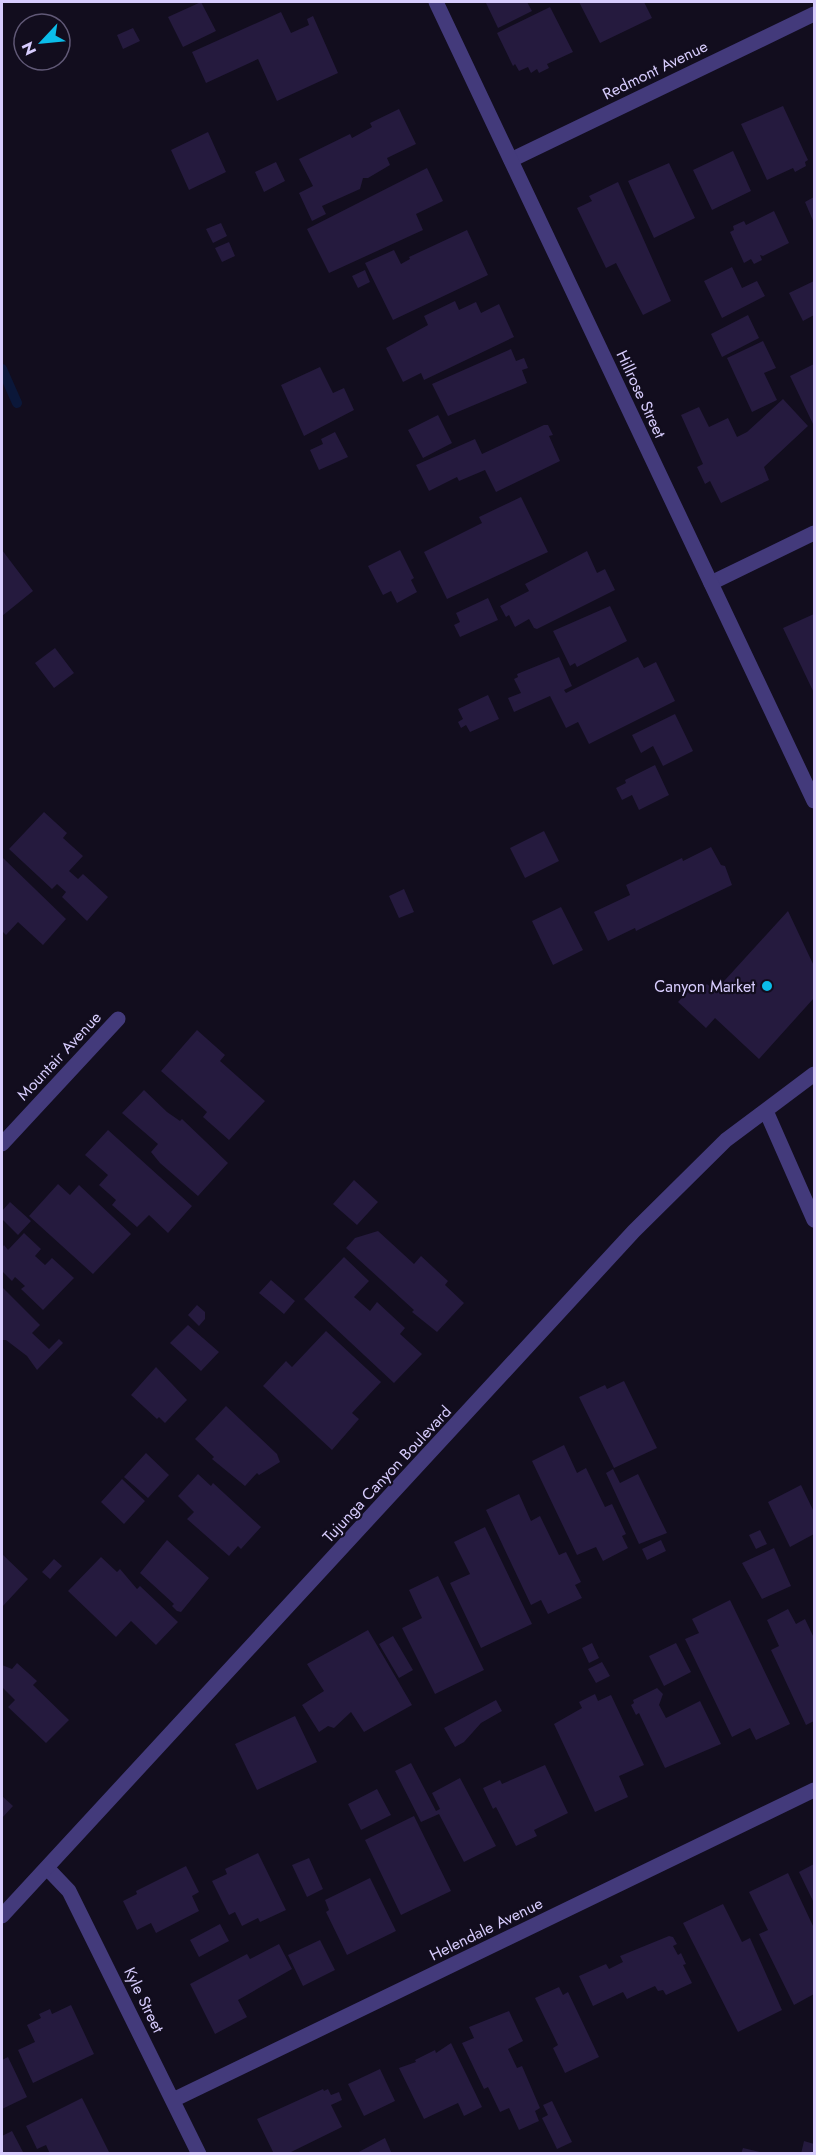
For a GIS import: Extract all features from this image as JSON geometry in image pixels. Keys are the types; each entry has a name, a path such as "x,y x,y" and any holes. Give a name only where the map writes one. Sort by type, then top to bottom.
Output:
{"street":[{"name":"Hillrose Street","path":"436,2 814,801"},
{"name":"Redmont Avenue","path":"511,160 814,14"},
{"path":"711,583 814,533"},
{"name":"Mountair Avenue","path":"2,1144 118,1019"},
{"name":"Tujunga Canyon Boulevard","path":"2,1916 48,1869 634,1231 726,1140 814,1074"},
{"path":"766,1111 814,1220"},
{"name":"Helendale Avenue","path":"173,2100 814,1790"},
{"name":"Kyle Street","path":"48,1869 69,1891 199,2154"}],"building":[{"path":"201,2 216,31 183,47 168,17"},
{"path":"527,2 532,11 498,28 486,3"},
{"path":"579,2 644,2 652,18 600,43"},
{"path":"550,7 573,52 547,64 549,68 539,73 537,69 531,73 528,67 519,71 515,64 513,66 497,33"},
{"path":"281,12 291,33 309,25 307,19 313,16 338,73 277,101 258,59 206,83 192,52"},
{"path":"133,28 140,41 123,49 117,35"},
{"path":"783,106 808,160 805,162 806,166 795,172 793,168 767,180 741,124"},
{"path":"399,109 416,144 387,158 390,165 368,178 363,178 360,189 322,206 326,214 312,221 299,193 313,186 299,159 350,134 352,138 372,127 370,123"},
{"path":"208,132 226,172 189,190 171,150"},
{"path":"733,151 751,191 712,210 693,170"},
{"path":"276,162 285,181 264,192 255,172"},
{"path":"669,163 695,218 654,238 628,181"},
{"path":"427,168 443,201 416,214 423,230 329,273 307,229"},
{"path":"618,182 671,301 643,315 616,263 606,268 577,208 592,201 589,196"},
{"path":"814,197 814,223 805,202"},
{"path":"774,211 789,243 763,256 760,255 762,260 754,264 751,259 744,263 730,232 734,230 733,226 744,221 746,225"},
{"path":"221,223 227,236 213,243 206,229"},
{"path":"467,230 488,275 393,320 365,263 394,250 401,264 410,259 409,257"},
{"path":"229,242 235,256 222,262 215,248"},
{"path":"732,267 742,288 757,281 765,296 722,318 704,281"},
{"path":"365,270 370,282 358,288 352,276"},
{"path":"814,281 814,315 803,321 789,293"},
{"path":"455,301 459,310 476,302 481,313 499,304 514,337 424,380 421,373 403,382 386,348 428,325 424,316"},
{"path":"748,315 759,338 722,357 711,334"},
{"path":"763,341 776,368 764,373 777,400 752,412 727,358"},
{"path":"511,349 516,361 524,358 528,368 522,370 527,383 448,416 432,384"},
{"path":"814,364 814,426 790,376"},
{"path":"320,367 333,393 344,388 354,410 304,436 281,385"},
{"path":"783,399 808,426 764,467 769,480 721,503 710,481 705,484 697,467 703,464 681,415 699,407 709,427 728,418 737,437 747,432"},
{"path":"438,415 452,443 423,458 408,430"},
{"path":"548,425 553,435 549,436 560,461 496,492 485,470 459,481 457,477 429,491 416,465 475,439 482,454"},
{"path":"335,432 348,457 319,470 310,450 323,444 321,439"},
{"path":"521,497 548,552 447,599 424,552 482,523 479,517"},
{"path":"2,550 33,591 2,616"},
{"path":"400,550 414,578 411,580 417,592 397,603 391,591 383,595 368,566"},
{"path":"587,551 597,573 605,569 615,590 537,629 529,619 515,627 509,615 506,617 500,606 529,591 525,584"},
{"path":"488,598 498,620 460,637 454,625 460,622 456,613"},
{"path":"610,606 627,641 577,667 575,663 570,666 553,631"},
{"path":"814,614 814,693 783,628"},
{"path":"55,648 74,673 54,688 35,663"},
{"path":"559,657 572,686 564,690 566,693 638,657 644,668 656,662 675,701 589,744 578,722 566,728 550,696 514,712 508,698 521,693 514,679 518,677 517,674"},
{"path":"488,695 499,719 470,732 466,725 461,728 458,722 463,719 458,709"},
{"path":"675,714 693,751 663,766 653,746 641,753 632,735"},
{"path":"655,765 669,795 639,810 632,795 622,800 616,788 626,783 625,780"},
{"path":"44,812 67,833 63,838 83,856 69,871 78,879 83,874 108,897 87,921 62,897 66,892 57,884 52,889 9,849"},
{"path":"544,831 559,861 525,878 510,848"},
{"path":"711,847 721,865 725,866 732,885 636,931 635,928 608,941 594,912 630,895 626,885"},
{"path":"3,858 66,919 43,945 18,922 6,935 2,931"},
{"path":"404,889 414,912 399,918 389,896"},
{"path":"561,907 583,950 553,965 532,921"},
{"name":"Canyon Market","path":"788,911 814,966 814,998 759,1059 715,1018 706,1028 678,1002 696,983 702,989 707,984 715,991"},
{"path":"197,1030 225,1055 220,1061 265,1101 229,1140 203,1117 207,1112 161,1071"},
{"path":"144,1090 167,1112 180,1121 182,1119 228,1163 198,1196 160,1163 151,1152 158,1144 122,1113"},
{"path":"108,1130 192,1206 168,1233 149,1215 137,1227 112,1205 116,1200 99,1185 108,1175 85,1155"},
{"path":"354,1180 378,1202 357,1225 333,1204"},
{"path":"58,1184 70,1195 79,1185 131,1234 93,1274 29,1216"},
{"path":"10,1202 31,1221 18,1235 2,1219 2,1211"},
{"path":"378,1231 414,1264 421,1256 448,1281 445,1285 464,1303 437,1332 412,1312 414,1310 346,1248 355,1238"},
{"path":"24,1233 41,1249 35,1256 45,1265 52,1258 74,1278 43,1310 21,1289 25,1286 15,1277 12,1281 2,1271 2,1248 4,1245 8,1250"},
{"path":"344,1257 369,1281 354,1297 370,1311 377,1302 405,1328 400,1334 422,1354 394,1383 304,1299"},
{"path":"271,1280 295,1301 284,1314 259,1293"},
{"path":"2,1287 40,1325 32,1333 49,1349 59,1339 63,1343 37,1370 27,1356 6,1340 2,1340"},
{"path":"197,1305 205,1312 205,1319 199,1326 188,1315"},
{"path":"188,1325 219,1352 201,1371 170,1343"},
{"path":"326,1331 381,1382 352,1413 359,1419 332,1450 263,1386 286,1361 292,1367"},
{"path":"156,1367 187,1400 165,1423 159,1417 157,1419 131,1395"},
{"path":"624,1381 657,1448 614,1468 579,1397 605,1385 607,1389"},
{"path":"226,1406 277,1454 280,1462 259,1475 257,1473 245,1486 212,1459 214,1457 195,1439"},
{"path":"564,1445 577,1473 586,1468 605,1507 612,1504 626,1534 622,1536 628,1548 603,1561 596,1547 577,1555 532,1461"},
{"path":"146,1453 169,1475 148,1498 124,1477"},
{"path":"613,1469 620,1483 638,1474 667,1533 639,1544 606,1473"},
{"path":"198,1474 211,1486 213,1483 261,1527 241,1549 238,1546 229,1556 187,1519 194,1512 178,1496"},
{"path":"122,1479 145,1501 124,1524 101,1502"},
{"path":"801,1485 814,1512 814,1534 790,1547 768,1502"},
{"path":"519,1494 531,1521 540,1516 559,1555 566,1552 581,1582 575,1585 582,1598 548,1614 541,1600 531,1605 486,1510"},
{"path":"485,1527 532,1624 481,1648 450,1583 470,1574 454,1542"},
{"path":"760,1530 767,1544 756,1549 749,1535"},
{"path":"167,1540 209,1578 181,1612 177,1611 172,1606 174,1604 140,1573"},
{"path":"661,1540 666,1551 647,1560 642,1549"},
{"path":"774,1548 791,1586 762,1599 742,1563"},
{"path":"2,1554 28,1579 2,1607"},
{"path":"101,1557 117,1572 120,1569 137,1589 140,1586 178,1622 156,1645 131,1621 116,1637 68,1591"},
{"path":"54,1559 62,1566 50,1579 42,1572"},
{"path":"438,1576 484,1670 435,1694 402,1628 422,1618 409,1590"},
{"path":"730,1600 790,1724 756,1740 750,1728 732,1737 685,1639 699,1633 692,1619"},
{"path":"788,1609 796,1624 805,1619 814,1638 814,1721 806,1725 771,1650 779,1646 767,1620"},
{"path":"368,1630 412,1705 364,1732 351,1712 334,1728 328,1726 319,1732 302,1705 324,1691 307,1664"},
{"path":"393,1636 413,1670 399,1678 379,1644"},
{"path":"592,1643 599,1658 589,1663 582,1648"},
{"path":"676,1643 691,1672 664,1686 649,1656"},
{"path":"602,1662 610,1676 596,1683 588,1669"},
{"path":"17,1663 37,1681 33,1685 69,1720 46,1743 8,1707 15,1700 2,1687 2,1665 12,1669"},
{"path":"657,1688 663,1694 659,1705 666,1718 700,1701 721,1744 665,1768 639,1713 636,1715 631,1705 634,1703 633,1700"},
{"path":"595,1694 598,1701 611,1695 644,1765 619,1776 628,1797 595,1812 554,1724 582,1708 579,1702"},
{"path":"496,1700 502,1711 481,1723 464,1742 455,1747 444,1728"},
{"path":"295,1716 317,1762 257,1790 235,1744"},
{"path":"411,1763 436,1811 440,1809 432,1793 460,1778 496,1846 464,1862 439,1814 421,1822 395,1771"},
{"path":"545,1765 568,1813 534,1830 537,1836 516,1846 496,1807 493,1809 483,1788 500,1780 502,1784"},
{"path":"377,1789 391,1815 361,1830 348,1804"},
{"path":"2,1796 13,1806 2,1818"},
{"path":"414,1816 451,1891 401,1915 365,1840"},
{"path":"258,1853 286,1910 260,1922 258,1918 242,1926 235,1912 229,1915 212,1881 227,1874 225,1869"},
{"path":"309,1858 323,1889 307,1897 292,1865"},
{"path":"814,1864 814,1903 799,1872"},
{"path":"186,1866 199,1892 192,1896 199,1911 156,1933 151,1923 137,1930 123,1901 137,1894 136,1891"},
{"path":"788,1873 814,1928 814,1994 794,2005 759,1934 768,1930 749,1892"},
{"path":"370,1878 396,1931 347,1955 326,1912 329,1910 325,1900"},
{"path":"723,1904 742,1942 750,1938 782,2010 738,2032 683,1923"},
{"path":"220,1924 229,1941 199,1957 190,1940"},
{"path":"669,1936 673,1937 677,1944 673,1946 678,1955 681,1953 686,1964 683,1965 692,1983 666,1995 663,1990 658,1991 655,1986 627,1999 623,1992 593,2006 579,1976 606,1964 609,1969 623,1962 620,1956"},
{"path":"320,1940 335,1970 303,1986 288,1955"},
{"path":"279,1944 292,1969 238,2000 247,2017 215,2034 190,1984 247,1954 250,1959"},
{"path":"559,1987 563,1995 568,1992 599,2057 565,2073 553,2048 558,2045 535,1998"},
{"path":"71,2005 94,2054 33,2083 18,2050 35,2042 27,2025 41,2018 39,2014 50,2009 52,2014"},
{"path":"509,2011 523,2041 508,2049 517,2068 522,2066 540,2108 535,2111 539,2121 519,2130 509,2108 500,2112 488,2087 484,2089 462,2043 474,2038 469,2027"},
{"path":"451,2043 482,2107 464,2116 458,2103 424,2119 399,2068 416,2062 415,2060 435,2050 436,2053"},
{"path":"8,2057 27,2097 2,2109 2,2060"},
{"path":"380,2069 395,2101 364,2116 348,2084"},
{"path":"323,2089 324,2091 328,2089 331,2095 339,2092 342,2100 331,2105 342,2127 287,2154 274,2154 257,2119"},
{"path":"82,2098 110,2154 50,2154 46,2145 37,2149 26,2126"},
{"path":"552,2101 572,2142 557,2149 542,2118 548,2115 543,2105"},
{"path":"12,2131 23,2152 2,2154 2,2136"},
{"path":"385,2138 392,2154 355,2154"},
{"path":"804,2141 814,2144 814,2154 801,2154"},
{"path":"743,2148 764,2153 764,2154 741,2154"}],"waterway":[{"path":"2,369 17,403"}],"place":[{"name":"Canyon Market","path":"767,986"}]}
